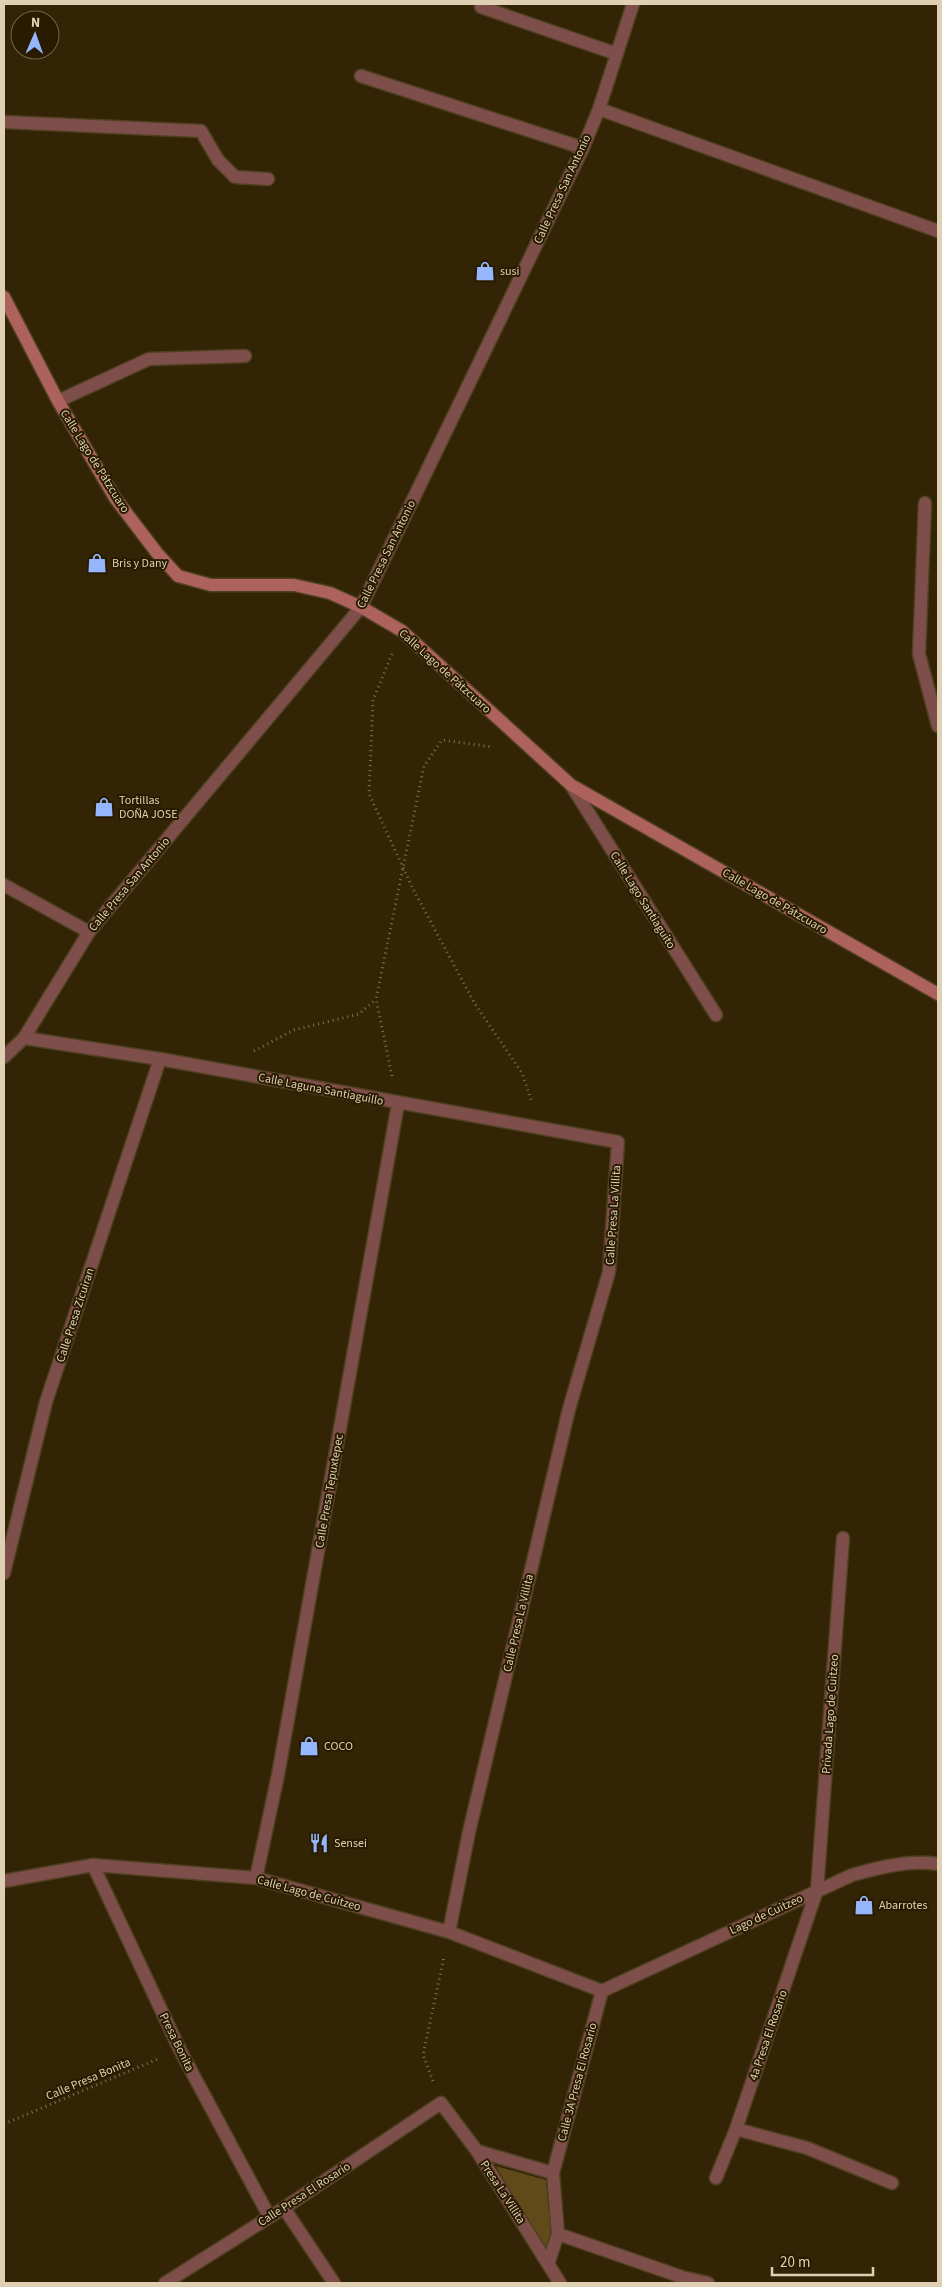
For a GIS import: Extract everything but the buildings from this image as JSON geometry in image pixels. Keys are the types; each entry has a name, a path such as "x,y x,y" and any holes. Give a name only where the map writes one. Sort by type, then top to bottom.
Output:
{"street":[{"name":"Calle Presa San Antonio","path":"4,1057 24,1038 89,932 361,607 583,148 599,109 633,4"},
{"path":"481,7 617,54"},
{"path":"361,76 583,148"},
{"path":"599,109 938,231"},
{"path":"4,122 201,131 218,160 235,177 268,178"},
{"name":"Calle Lago de Pátzcuaro","path":"4,297 58,401 116,498 157,553 178,576 211,585 294,585 330,593 361,607 402,631 571,785 938,994"},
{"path":"58,401 149,359 244,356"},
{"path":"926,502 919,654 938,726"},
{"name":"Calle Lago Santiaguito","path":"571,785 716,1016"},
{"path":"4,885 89,932"},
{"name":"Calle Laguna Santiaguillo","path":"24,1038 160,1059 398,1104 618,1142"},
{"name":"Calle Presa Zicuiran","path":"4,1574 46,1402 160,1059"},
{"name":"Calle Presa Tepuxtepec","path":"256,1878 278,1775 398,1104"},
{"name":"Calle Presa La Villita","path":"449,1932 469,1832 569,1409 609,1272 618,1142"},
{"name":"Privada Lago de Cuitzeo","path":"817,1890 843,1538"},
{"name":"Lago de Cuitzeo","path":"602,1991 852,1875 887,1865 924,1862 938,1864"},
{"name":"Calle Lago de Cuitzeo","path":"4,1881 93,1865 256,1878 449,1932 602,1991"},
{"name":"Presa Bonita","path":"93,1865 180,2050 269,2216"},
{"name":"4a Presa El Rosario","path":"716,2178 736,2129 817,1890"},
{"name":"Calle 3A Presa El Rosario","path":"548,2264 558,2234 553,2173 602,1991"},
{"name":"Presa La Villita","path":"441,2103 477,2151 560,2283"},
{"name":"Calle Presa El Rosario","path":"165,2283 284,2208 441,2103"},
{"path":"736,2129 806,2148 892,2183"},
{"path":"477,2151 553,2173"},
{"path":"284,2208 334,2283"},
{"path":"558,2234 682,2277 708,2283"}],"path":[{"path":"402,631 373,700 369,794 404,871 475,1004 522,1073 540,1128"},
{"path":"398,1104 376,999 404,871 424,766 442,740 501,749"},
{"path":"218,1070 294,1030 359,1014 376,999"},
{"path":"441,2103 423,2055 449,1932"},
{"name":"Calle Presa Bonita","path":"4,2124 180,2050"}],"shaded area":[{"path":"496,2166 546,2180 551,2232 545,2251"}],"place":[{"name":"susi","path":"485,271"},
{"name":"Bris y Dany","path":"97,563"},
{"name":"Tortillas DOÑA JOSE","path":"104,807"},
{"name":"COCO","path":"309,1746"},
{"name":"Sensei","path":"319,1843"},
{"name":"Abarrotes","path":"864,1905"}]}
